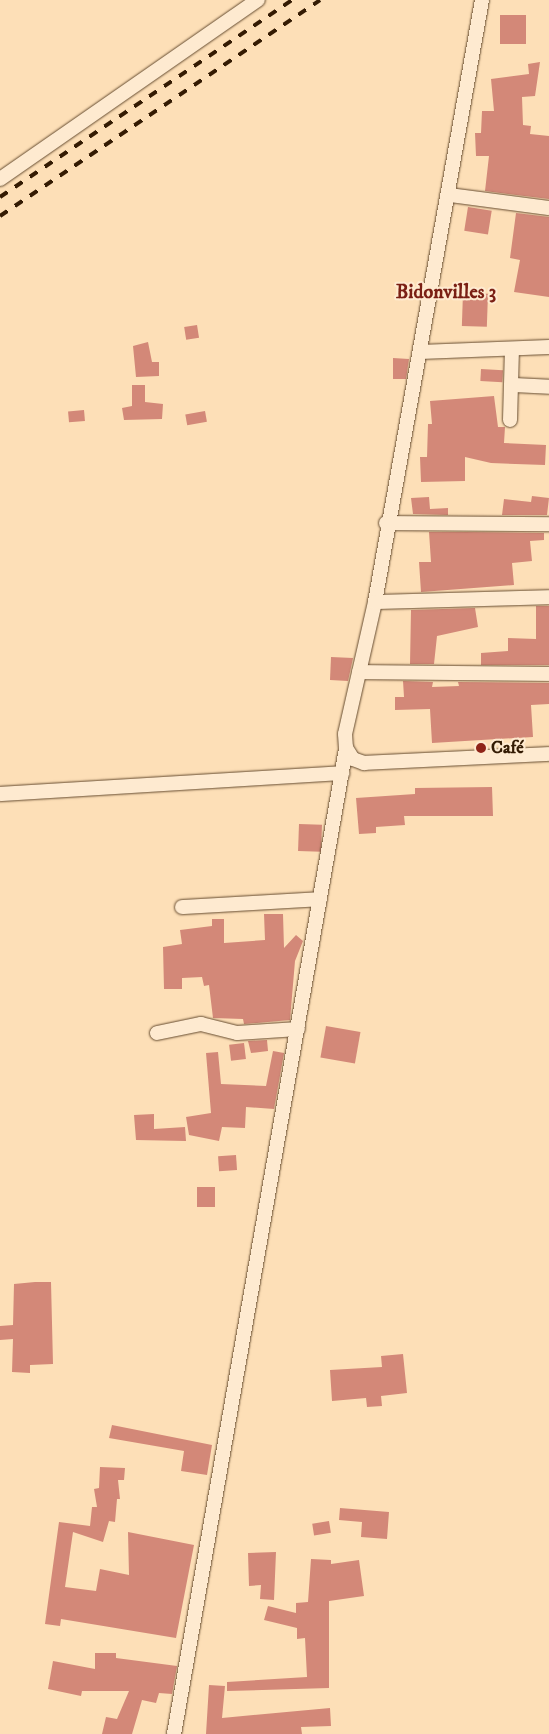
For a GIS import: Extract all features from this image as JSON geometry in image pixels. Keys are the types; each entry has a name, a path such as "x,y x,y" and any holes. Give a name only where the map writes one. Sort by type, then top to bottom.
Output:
{"street":[{"path":"0,179 258,0"},
{"path":"174,1734 342,773 346,748 345,734 375,602 386,523 450,195 482,0"},
{"path":"450,195 549,208"},
{"path":"420,352 549,347"},
{"path":"510,420 514,385 512,349"},
{"path":"514,385 549,387"},
{"path":"386,523 549,524"},
{"path":"375,602 549,597"},
{"path":"359,672 549,674"},
{"path":"346,748 353,759 364,763 549,754"},
{"path":"0,794 342,773"},
{"path":"182,907 260,900 320,900"},
{"path":"156,1033 201,1024 237,1033 298,1029"}],"building":[{"path":"500,15 526,15 526,44 500,44"},
{"path":"540,62 535,96 522,97 523,125 531,126 530,134 549,136 549,199 485,191 489,156 476,156 475,133 481,133 482,111 494,111 491,79 529,74 528,64"},
{"path":"468,207 492,211 488,234 464,231"},
{"path":"516,213 549,217 549,297 514,292 520,260 510,258"},
{"path":"463,293 488,294 487,327 462,326"},
{"path":"197,325 199,338 186,340 184,327"},
{"path":"148,342 152,362 159,362 159,376 136,377 133,346"},
{"path":"393,358 409,359 406,379 393,379"},
{"path":"481,369 503,370 502,382 480,381"},
{"path":"132,385 145,385 145,402 163,404 162,419 124,420 122,408 132,406"},
{"path":"494,396 498,427 505,427 504,443 546,445 545,465 491,463 465,457 465,481 421,482 420,457 427,457 428,424 432,424 430,401"},
{"path":"84,410 85,421 69,422 68,411"},
{"path":"205,411 207,422 187,425 185,414"},
{"path":"532,496 549,498 547,515 502,515 504,499 531,502"},
{"path":"429,497 430,509 448,508 448,515 413,514 411,498"},
{"path":"429,532 544,533 544,540 530,541 532,561 512,563 514,585 421,592 419,562 431,562"},
{"path":"536,606 549,606 549,665 481,665 481,653 508,651 508,638 536,639"},
{"path":"475,608 478,627 437,636 434,664 410,664 411,610"},
{"path":"331,657 353,658 348,681 330,680"},
{"path":"403,681 433,682 432,687 459,686 458,682 549,683 549,704 531,705 533,737 432,743 430,709 395,710 395,697 404,697"},
{"path":"492,787 493,816 404,816 405,825 376,827 376,833 359,834 356,798 415,794 415,788"},
{"path":"299,824 322,825 321,852 298,851"},
{"path":"264,914 283,914 284,948 296,935 303,941 295,961 290,1020 244,1024 243,1019 213,1018 209,985 204,986 202,977 182,978 182,989 164,989 163,947 182,944 180,930 212,926 212,919 224,919 224,943 265,940"},
{"path":"326,1026 360,1032 355,1064 320,1058"},
{"path":"267,1040 268,1051 251,1053 248,1041"},
{"path":"244,1043 246,1059 231,1061 229,1045"},
{"path":"273,1051 284,1053 274,1109 246,1107 245,1128 222,1127 219,1141 189,1135 186,1117 211,1113 206,1053 218,1052 221,1084 266,1086"},
{"path":"154,1114 154,1129 185,1127 186,1141 136,1140 134,1115"},
{"path":"236,1155 237,1170 219,1171 218,1156"},
{"path":"197,1187 215,1187 215,1207 197,1207"},
{"path":"51,1282 53,1364 30,1365 30,1373 12,1372 13,1339 0,1340 0,1326 13,1325 14,1284"},
{"path":"403,1354 407,1393 381,1396 382,1406 367,1407 366,1398 332,1401 330,1370 382,1367 381,1356"},
{"path":"112,1425 212,1445 207,1475 181,1471 184,1451 109,1438"},
{"path":"100,1467 125,1468 124,1480 118,1480 120,1499 117,1499 115,1522 109,1521 103,1542 73,1532 65,1587 96,1591 100,1569 129,1575 128,1532 194,1545 176,1638 61,1619 60,1626 45,1624 59,1522 90,1526 92,1507 97,1507 94,1489 99,1488"},
{"path":"340,1508 389,1512 387,1539 361,1537 362,1522 339,1520"},
{"path":"329,1521 331,1533 314,1536 312,1524"},
{"path":"276,1552 274,1600 260,1599 261,1585 249,1586 248,1553"},
{"path":"311,1559 331,1560 331,1564 359,1560 364,1596 329,1601 329,1688 227,1691 227,1682 307,1677 305,1638 297,1639 297,1628 264,1620 268,1606 296,1613 296,1603 308,1602"},
{"path":"95,1653 116,1653 116,1658 177,1666 172,1694 159,1693 156,1703 142,1700 132,1734 102,1734 106,1717 117,1719 129,1691 82,1691 81,1696 48,1689 53,1661 95,1669"},
{"path":"209,1685 225,1686 222,1718 330,1708 331,1726 301,1727 302,1734 206,1734"}],"railway":[{"path":"0,197 292,0"},
{"path":"0,216 320,0"}],"place":[{"name":"Café","path":"481,748"}],"district":[{"name":"Bidonvilles 3","path":"446,292"}]}
